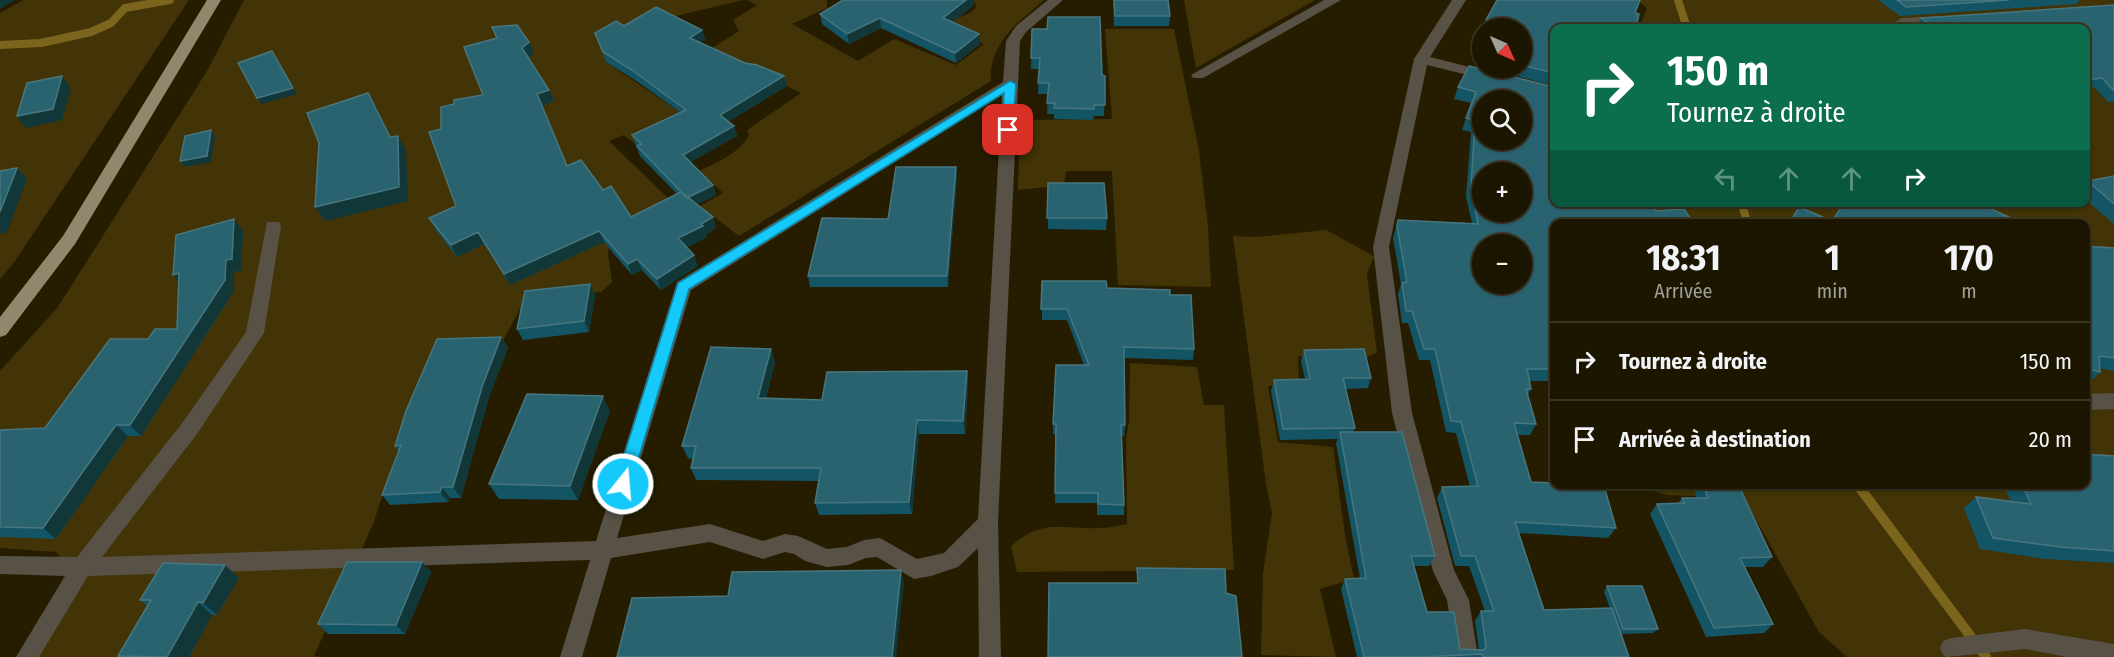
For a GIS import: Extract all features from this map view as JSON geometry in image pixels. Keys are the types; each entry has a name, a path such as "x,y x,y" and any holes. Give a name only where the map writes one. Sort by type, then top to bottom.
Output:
{"main road":[{"path":"0,330 69,240 206,17 214,0"}],"street":[{"path":"990,657 988,522 1013,41 1021,29 1056,0"},
{"path":"1198,75 1334,0"},
{"path":"1459,0 1421,59 1381,247 1402,413 1444,571 1458,600 1467,657"},
{"path":"1902,22 1961,18"},
{"path":"1421,59 1499,79"},
{"path":"571,657 683,286 1010,84"},
{"path":"27,657 82,567 190,428 255,333 273,226"},
{"path":"2090,402 2114,401"},
{"path":"0,565 82,567 603,550 710,533 763,550 785,543 798,545 812,554 827,558 848,556 864,549 880,548 914,569 932,567 951,560 988,522"},
{"path":"1951,648 2025,639 2114,656"}],"shaded area":[{"path":"23,0 189,0 15,261 0,279 0,13"},
{"path":"244,0 743,0 609,32 599,42 606,62 674,108 689,114 673,127 635,144 624,135 609,141 670,200 611,233 608,254 612,282 601,292 524,302 501,344 405,429 373,524 314,656 323,657 35,657 81,580 56,552 0,548 0,371 58,307 207,71"},
{"path":"747,0 827,0 827,8 792,24 858,61 894,39 956,65 984,44 943,24 970,13 976,7 974,0 1044,0 1015,25 1000,44 992,67 991,81 739,236 700,206 723,193 699,171 734,152 749,135 747,130 801,93 709,50 739,31 733,20 757,5"},
{"path":"1184,0 1315,0 1196,68"},
{"path":"1637,0 2114,0 2114,657 1847,657 1819,632 1744,498 1667,495 1646,489 2090,489 2090,219 1674,219 1655,212 1654,207 2090,207 2090,24 1641,24 1647,8"},
{"path":"1105,29 1174,29 1199,151 1208,226 1211,287 1118,285 1112,171 1066,171 1064,185 1018,190 1020,120 1112,119"},
{"path":"1326,230 1374,256 1367,274 1377,353 1366,357 1341,354 1298,356 1299,384 1268,386 1278,442 1333,447 1345,535 1354,579 1320,589 1336,657 1261,655 1263,574 1272,513 1266,484 1233,236 1257,237"},
{"path":"1130,363 1197,367 1204,405 1224,405 1234,570 1017,572 1011,546 1034,531 1054,527 1103,528 1127,524 1126,439 1129,422"}],"building":[{"path":"843,0 966,0 943,18 979,34 955,53 880,18 847,34 820,14"},
{"path":"1114,0 1168,0 1170,16 1115,16"},
{"path":"1497,0 1640,0 1635,13 1639,14 1637,24 1550,24 1550,72 1532,68 1532,18 1487,18"},
{"path":"1897,0 2009,0 1906,7"},
{"path":"2114,5 2114,91 2102,78 2090,79 2090,24 1930,24 1921,18"},
{"path":"656,7 702,30 690,38 745,63 757,65 784,76 720,115 734,126 683,155 713,185 687,198 637,146 641,144 632,135 686,110 632,70 603,52 595,33 616,21 624,26"},
{"path":"1048,17 1100,17 1105,105 1094,105 1094,109 1054,108 1055,103 1047,103 1049,83 1038,83 1040,58 1031,58 1032,29 1047,29"},
{"path":"517,25 529,42 522,48 549,90 537,94 567,166 581,160 603,190 611,186 631,217 681,192 713,217 701,224 703,226 678,238 694,255 657,279 637,259 628,264 599,231 504,274 478,232 451,245 429,218 456,206 429,132 441,129 441,107 454,104 454,100 483,95 464,47 497,38 492,27"},
{"path":"272,51 293,88 257,98 238,63"},
{"path":"1469,66 1472,67 1472,78 1518,78 1550,86 1550,207 1654,207 1656,211 1684,209 1691,219 1550,219 1550,369 1527,369 1531,389 1526,389 1536,424 1514,423 1531,482 1550,483 1550,489 1605,489 1616,528 1515,522 1544,610 1612,608 1629,657 1483,657 1482,654 1364,657 1345,579 1366,578 1340,432 1402,432 1435,556 1411,556 1427,612 1454,612 1460,649 1484,650 1486,647 1481,611 1494,611 1475,556 1461,556 1442,487 1478,486 1461,422 1451,421 1435,349 1424,349 1412,311 1406,311 1402,283 1407,282 1397,226 1398,220 1478,224 1478,222 1532,222 1532,162 1472,162 1473,150 1532,150 1532,90 1472,91 1458,87"},
{"path":"62,76 53,109 17,116 27,83"},
{"path":"368,93 390,137 398,136 399,187 315,207 319,143 307,113"},
{"path":"1472,102 1472,120 1466,118"},
{"path":"211,130 207,156 180,161 185,136"},
{"path":"896,167 956,167 947,276 808,276 822,218 888,219"},
{"path":"17,168 0,212 0,171"},
{"path":"2114,176 2114,204 2090,183 2090,181"},
{"path":"1048,183 1104,183 1107,218 1047,218"},
{"path":"1799,207 1827,219 1792,219"},
{"path":"1842,207 1987,207 2013,219 1833,219"},
{"path":"234,219 232,259 226,260 225,280 130,425 116,425 43,528 0,527 0,430 45,428 110,339 148,339 155,329 177,329 179,273 173,275 176,235"},
{"path":"2090,246 2114,248 2114,358 2099,356 2100,372 2090,369"},
{"path":"1042,281 1106,281 1107,288 1170,290 1170,295 1191,295 1194,349 1124,347 1125,425 1121,425 1124,505 1098,504 1098,493 1055,493 1056,424 1053,424 1056,365 1089,365 1067,309 1041,309"},
{"path":"590,284 584,321 517,329 525,291"},
{"path":"501,337 482,387 453,487 442,487 440,492 382,495 401,445 395,446 406,411 437,339"},
{"path":"711,347 771,349 758,398 822,400 827,372 967,371 963,421 917,420 909,502 815,503 821,468 691,468 696,446 682,446"},
{"path":"1364,349 1371,378 1343,378 1355,428 1283,429 1274,380 1310,379 1304,350"},
{"path":"527,394 603,396 570,486 489,484"},
{"path":"2090,454 2114,456 2114,551 1993,538 1976,497 2031,504 2024,489 2090,489"},
{"path":"1705,489 1740,489 1772,557 1740,558 1773,624 1714,628 1657,504 1684,503 1682,498 1708,498"},
{"path":"347,562 422,562 396,625 318,624"},
{"path":"163,563 225,565 203,603 198,602 167,657 118,656 151,600 140,600"},
{"path":"1137,568 1225,569 1226,593 1236,596 1242,657 1048,657 1049,583 1138,583"},
{"path":"901,570 892,657 617,657 632,598 728,596 732,572"},
{"path":"1607,586 1642,586 1658,629 1623,629"}],"waterway":[{"path":"0,45 41,43 91,32 111,23 125,8 170,0"},
{"path":"1678,0 1686,24"},
{"path":"1743,207 1746,219"},
{"path":"1861,489 1986,657"}],"route":[{"path":"623,484 683,286 1010,84 1008,130"}]}
